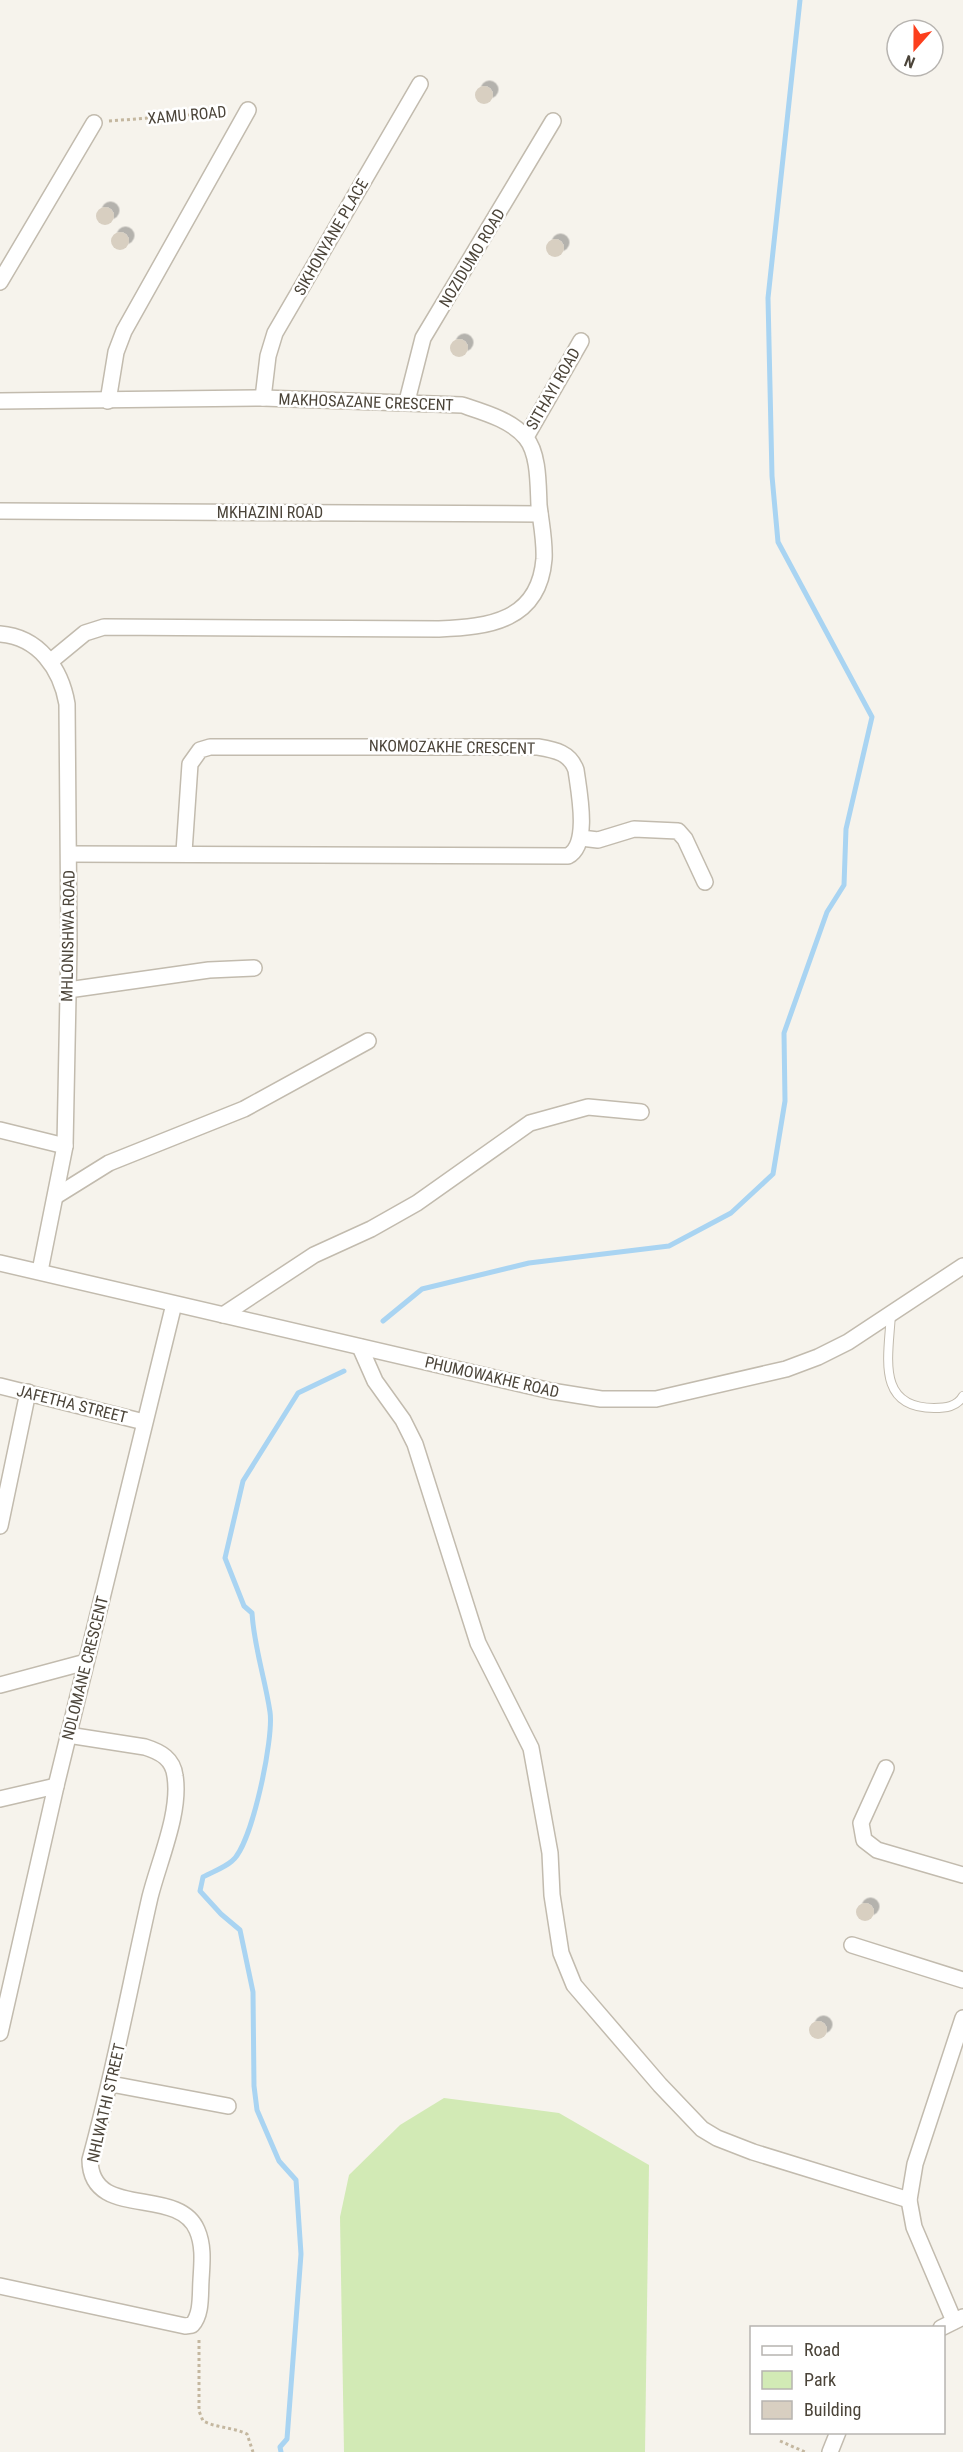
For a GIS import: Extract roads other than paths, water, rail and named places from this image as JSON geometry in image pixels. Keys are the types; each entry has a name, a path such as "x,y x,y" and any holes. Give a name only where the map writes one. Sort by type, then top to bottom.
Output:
{"street":[{"name":"SIKHONYANE PLACE","path":"263,398 268,356 275,333 420,84"},
{"name":"XAMU ROAD","path":"108,401 116,352 124,331 248,110"},
{"name":"NOZIDUMO ROAD","path":"407,401 423,338 554,121"},
{"path":"0,282 94,123"},
{"name":"SITHAYI ROAD","path":"526,436 581,340"},
{"name":"MAKHOSAZANE CRESCENT","path":"0,401 263,398 407,401 462,405 491,415 526,436"},
{"path":"51,661 84,633 104,627 439,629 480,628 495,624 509,617 534,592 544,559 535,458 526,436"},
{"name":"MKHAZINI ROAD","path":"0,511 540,514"},
{"name":"MHLONISHWA ROAD","path":"0,634 21,639 37,648 51,661 60,674 67,704 69,854 65,1146 40,1271"},
{"name":"NKOMOZAKHE CRESCENT","path":"184,852 190,764 200,750 210,747 432,746 552,749 572,760 576,770 581,838"},
{"path":"69,854 184,852 559,857 575,852 581,838 598,840 634,829 678,831 685,839 705,882"},
{"path":"68,990 209,970 254,968"},
{"path":"56,1196 109,1163 244,1109 368,1041"},
{"path":"223,1315 314,1255 371,1229 417,1203 530,1123 588,1107 641,1112"},
{"path":"0,1130 65,1146"},
{"name":"PHUMOWAKHE ROAD","path":"0,1263 551,1391 601,1399 632,1401 681,1394 786,1369 818,1357 848,1342 963,1266"},
{"name":"NDLOMANE CRESCENT","path":"0,2033 68,1735 174,1304"},
{"path":"360,1347 375,1381 403,1420 415,1444 478,1643 531,1748 550,1853 552,1895 561,1953 574,1985 660,2085 702,2129 717,2138 753,2152 909,2200"},
{"name":"JAFETHA STREET","path":"0,1386 144,1422"},
{"path":"0,1526 28,1392"},
{"path":"0,1685 86,1662"},
{"name":"NHLWATHI STREET","path":"0,2286 185,2326 196,2320 202,2255 196,2227 180,2212 112,2195 95,2182 90,2172 90,2160 111,2084 151,1896 173,1811 176,1777 173,1766 157,1751 68,1735"},
{"path":"886,1768 861,1823 864,1840 870,1846 888,1853 963,1875"},
{"path":"0,1799 56,1786"},
{"path":"852,1945 963,1980"},
{"path":"952,2322 914,2227 909,2200 915,2164 963,2018"},
{"path":"111,2084 228,2106"},
{"path":"830,2452 838,2434"}],"lane":[{"path":"891,1313 889,1375 896,1394 905,1402 926,1408 953,1406 963,1396"}],"waterway":[{"path":"383,1321 422,1289 529,1263 669,1246 731,1213 773,1174 785,1101 784,1033 827,912 844,885 846,829 872,717 778,542 772,476 768,298 800,0"},
{"path":"281,2452 280,2447 287,2439 301,2254 296,2180 279,2161 257,2110 254,2086 253,1992 240,1930 221,1914 200,1891 203,1877 232,1861 240,1851 254,1814 269,1744 270,1712 252,1613 244,1606 225,1558 243,1481 298,1393 344,1371"}]}
